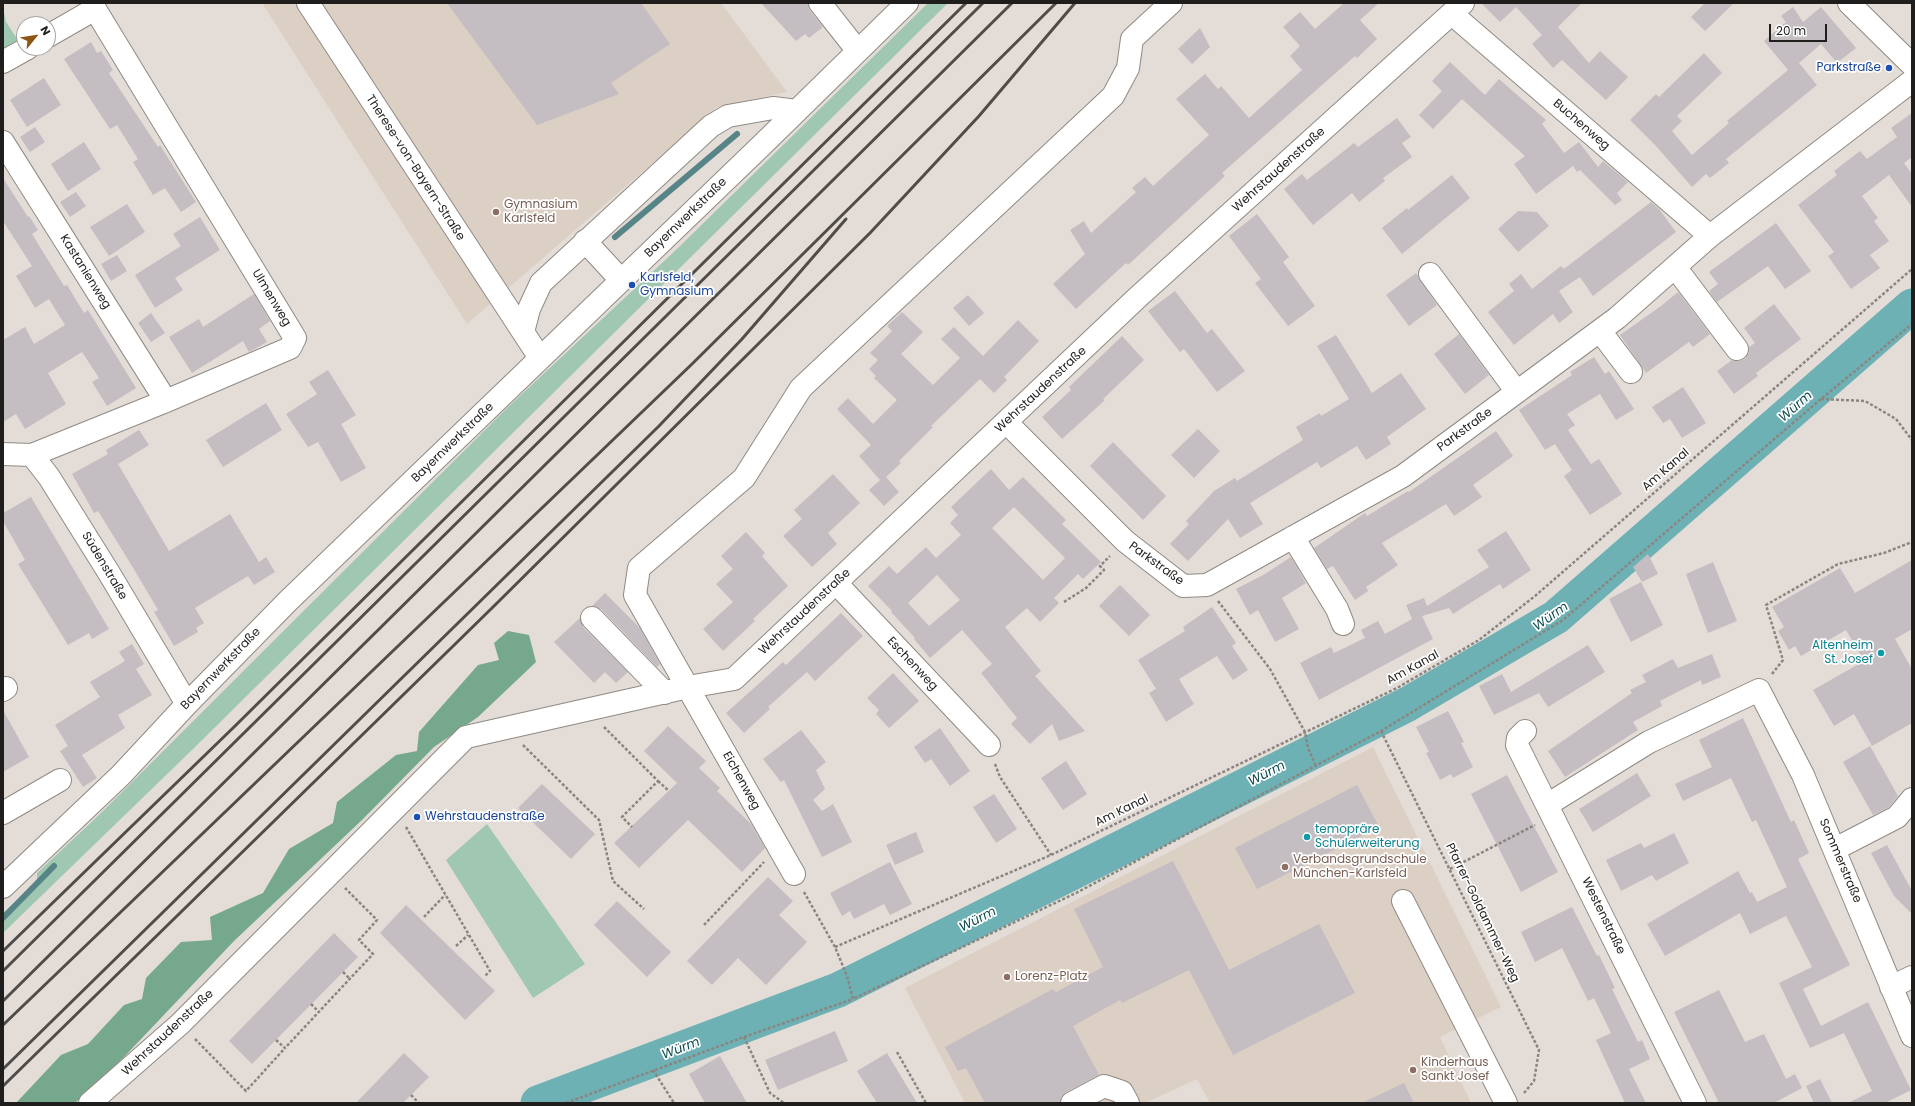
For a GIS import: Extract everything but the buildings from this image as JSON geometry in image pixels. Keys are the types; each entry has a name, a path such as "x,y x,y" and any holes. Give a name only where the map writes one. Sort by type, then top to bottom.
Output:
{"street":[{"name":"Therese-von-Bayern-Straße","path":"308,3 540,358"},
{"path":"820,3 857,50"},
{"name":"Bayernwerkstraße","path":"3,887 121,776 187,704 288,600 907,3"},
{"name":"Eichenweg","path":"794,874 635,595 639,568 744,478 801,388 1113,96 1128,68 1132,39 1171,3"},
{"path":"1849,3 1912,65"},
{"name":"Wehrstaudenstraße","path":"90,1103 180,1024 466,737 688,687 734,679 1138,297 1457,8"},
{"name":"Buchenweg","path":"1457,8 1710,236"},
{"name":"Ulmenweg","path":"32,455 166,401 290,348 295,338 95,9 56,31"},
{"path":"3,62 16,55"},
{"name":"Parkstraße","path":"1006,422 1126,541 1183,586 1207,585 1403,476 1617,318 1710,236 1912,81"},
{"path":"523,332 529,309 541,283 711,126 728,116 773,108 796,111"},
{"name":"Kastanienweg","path":"3,142 166,401"},
{"path":"585,241 621,280"},
{"path":"1675,267 1737,349"},
{"path":"1430,274 1517,392"},
{"path":"1600,331 1631,372"},
{"path":"3,454 32,455"},
{"name":"Südenstraße","path":"32,455 49,477 69,509 187,704"},
{"path":"1293,537 1337,609 1343,624"},
{"name":"Eschenweg","path":"836,583 989,745"},
{"path":"592,618 665,693"},
{"path":"1550,810 1649,742 1759,690"},
{"name":"Sommerstraße","path":"1759,690 1803,775 1912,1036"},
{"name":"Westenstraße","path":"1524,731 1518,738 1517,745 1695,1103"},
{"path":"3,813 60,780"},
{"path":"1835,849 1897,817 1912,799"},
{"path":"1403,901 1513,1100"},
{"path":"1891,987 1912,977"},
{"path":"1072,1103 1104,1086 1122,1092 1128,1103"}],"path":[{"name":"Am Kanal","path":"835,947 1051,855 1397,688 1479,640 1534,596 1912,269"},
{"path":"566,1103 744,1036 854,999 1076,893 1381,731 1563,620 1821,399 1912,324"},
{"path":"1821,399 1865,401 1896,419 1912,440"},
{"path":"1064,602 1086,588 1104,570 1100,566 1126,541"},
{"path":"1759,690 1783,660 1766,605 1838,564 1884,553 1912,542"},
{"path":"1207,585 1270,669 1305,732 1308,748 1316,766"},
{"path":"587,710 669,791"},
{"path":"505,728 600,820 613,881 644,909"},
{"name":"Pfarrer-Goldammer-Weg","path":"1381,731 1539,1050 1534,1081 1513,1100"},
{"path":"989,745 1000,777 1051,855"},
{"path":"632,826 622,817 658,781"},
{"path":"395,808 490,971 485,976"},
{"path":"1450,869 1550,810"},
{"path":"704,925 778,847"},
{"path":"180,1024 246,1091 373,954 359,940 377,920 330,874"},
{"path":"794,874 835,947 847,976 854,999"},
{"path":"424,917 445,895"},
{"path":"456,946 468,935"},
{"path":"343,972 350,979"},
{"path":"311,1004 319,1012"},
{"path":"744,1036 770,1094 784,1103"},
{"path":"276,1040 285,1048"},
{"path":"897,1052 926,1103"},
{"path":"654,1070 674,1103"},
{"path":"411,1095 419,1103"}],"shaded area":[{"name":"Gymnasium Karlsfeld","path":"262,3 721,3 787,92 717,107 467,324"},
{"name":"Verbandsgrundschule München-Karlsfeld","path":"1373,747 1501,1007 1440,1037 1471,1103 1210,1103 1197,1079 1145,1103 965,1103 905,988"}],"green space":[{"path":"928,3 948,3 192,750 3,933 3,913 37,881 37,873 100,814 508,407 678,248"},
{"path":"3,7 6,22 16,37 16,41 3,49"},
{"path":"508,631 529,635 536,662 478,717 434,747 362,820 234,941 124,1057 75,1103 16,1103 61,1055 88,1044 124,1005 142,999 146,978 181,942 212,940 210,917 263,893 289,849 333,823 337,802 396,755 417,751 419,732 478,665 499,660 494,643"},
{"path":"487,824 585,964 533,998 446,860"}],"waterway":[{"path":"615,237 737,134"},
{"name":"Würm","path":"538,1103 838,990 1408,704 1556,617 1912,306"},
{"path":"3,918 54,866"}],"railway":[{"path":"3,951 234,727 966,3"},
{"path":"3,971 983,3"},
{"path":"3,1001 1012,3"},
{"path":"3,1025 691,365 1056,3"},
{"path":"3,1086 491,609 870,233 979,116 1075,3"},
{"path":"3,1069 659,426 742,339 846,219"}],"place":[{"name":"Parkstraße","path":"1889,68"},
{"name":"Gymnasium Karlsfeld","path":"496,212"},
{"name":"Karlsfeld, Gymnasium","path":"632,285"},
{"name":"Altenheim St. Josef","path":"1881,653"},
{"name":"Wehrstaudenstraße","path":"417,817"},
{"name":"temopräre Schulerweiterung","path":"1307,837"},
{"name":"Verbandsgrundschule München-Karlsfeld","path":"1285,867"},
{"name":"Lorenz-Platz","path":"1007,977"},
{"name":"Kinderhaus Sankt Josef","path":"1413,1070"}]}
